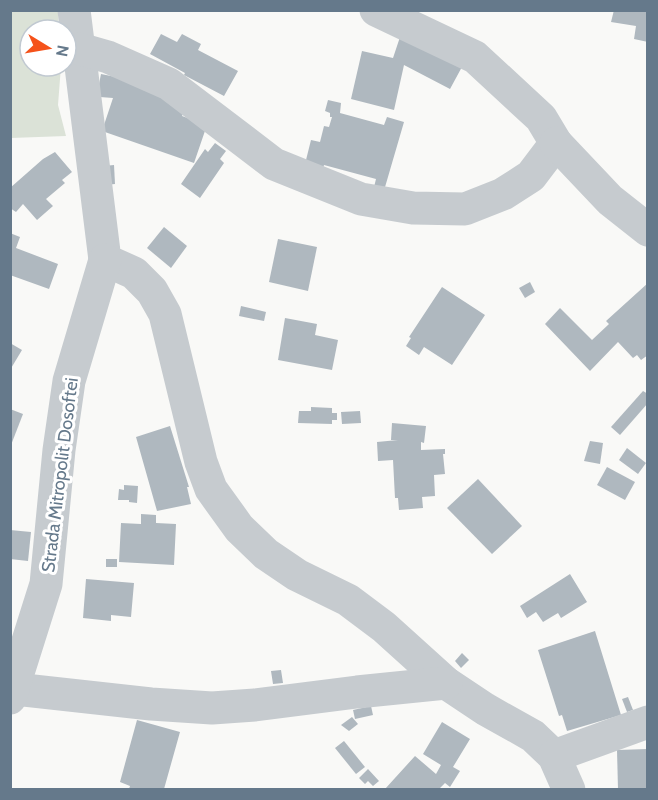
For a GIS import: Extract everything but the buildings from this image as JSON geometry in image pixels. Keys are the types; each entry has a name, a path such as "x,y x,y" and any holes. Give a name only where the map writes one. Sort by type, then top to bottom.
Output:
{"street":[{"name":"Strada Mitropolit Dosoftei","path":"74,10 105,260 69,381 59,450 46,584 13,694 212,708 446,683"},
{"path":"376,10 475,57 541,118 556,143 610,200 648,230"},
{"path":"80,49 108,57 169,84 274,164 361,199 413,208 465,209 503,194 531,176 556,143"},
{"path":"105,260 134,273 152,291 165,314 201,462 211,489 239,528 266,554 297,575 348,600 375,620 446,683 485,709 533,736 554,756 569,789"},
{"path":"554,756 648,722"}],"shaded area":[{"path":"10,11 58,11 58,18 18,18 18,78 60,78 58,105 66,136 11,138"}]}
